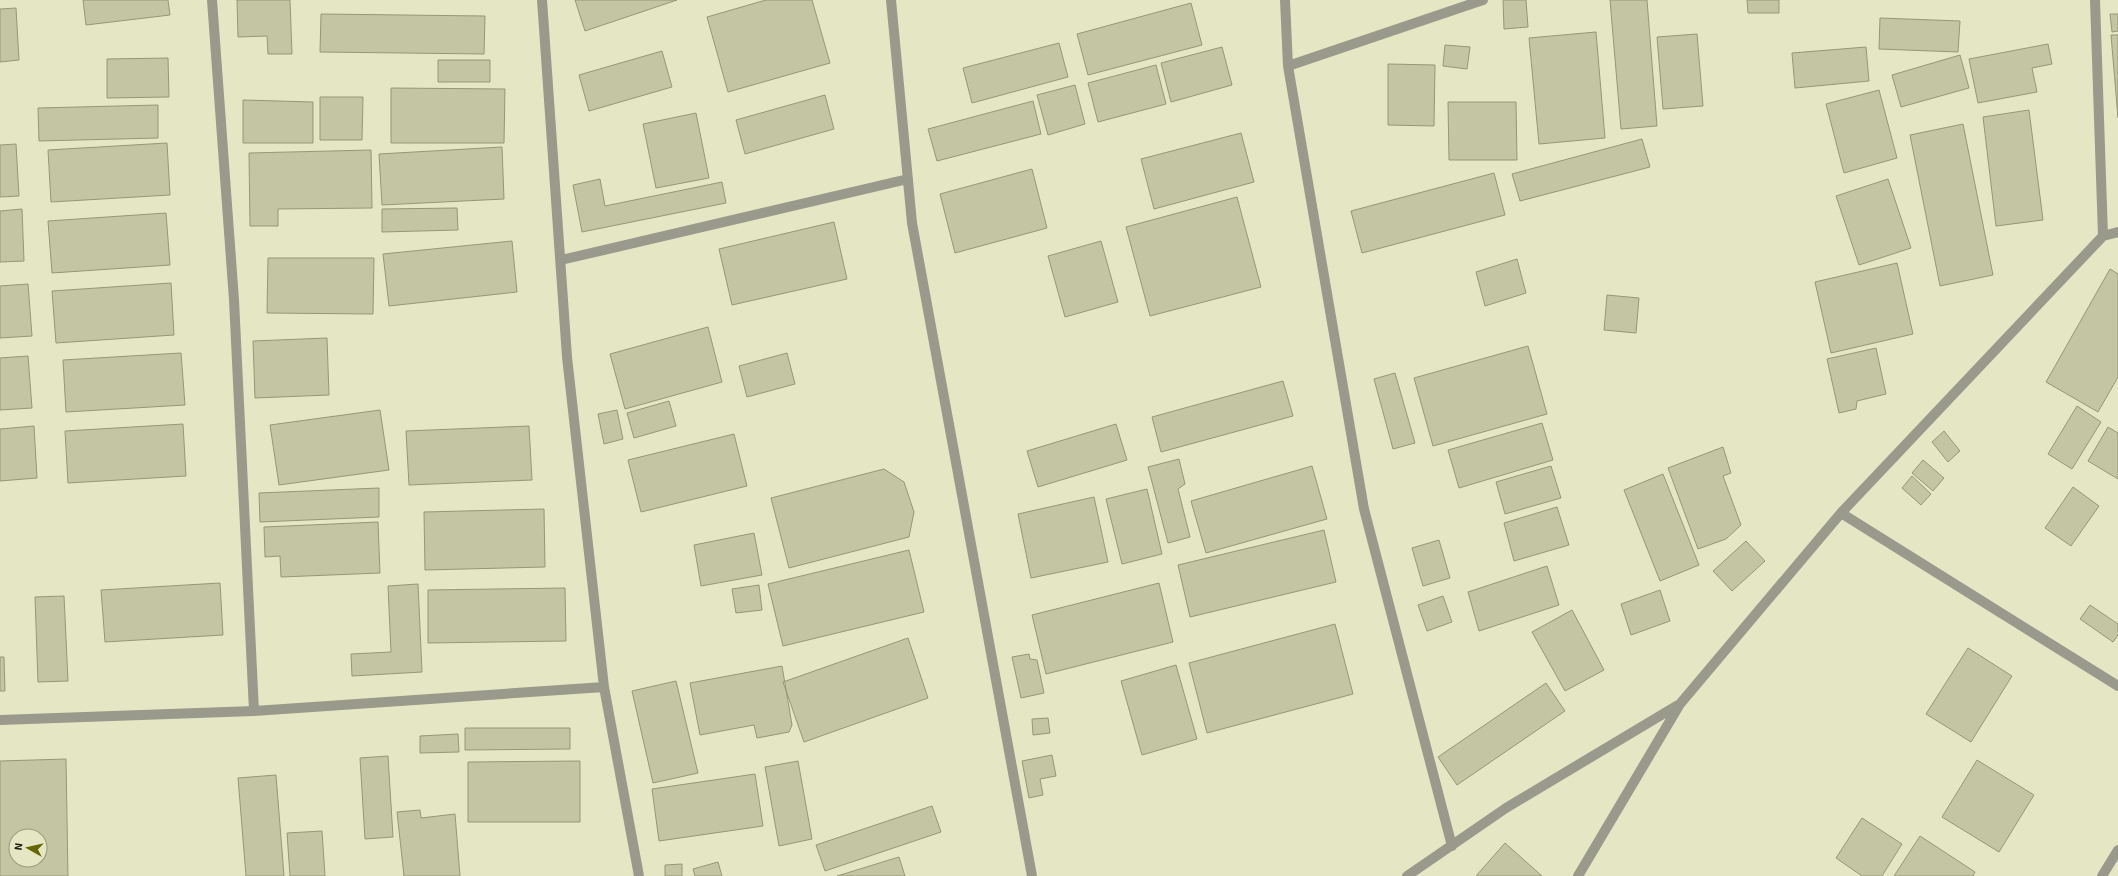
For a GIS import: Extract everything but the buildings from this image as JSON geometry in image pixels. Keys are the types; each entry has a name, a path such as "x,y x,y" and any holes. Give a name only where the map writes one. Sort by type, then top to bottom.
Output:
{"street":[{"path":"212,0 234,300 254,711"},
{"path":"542,0 567,357 604,687 639,876"},
{"path":"891,0 912,223 1032,876"},
{"path":"1285,0 1288,66 1364,509 1452,846"},
{"path":"1288,66 1483,0"},
{"path":"2095,0 2103,236"},
{"path":"561,260 908,179"},
{"path":"1578,876 1680,704 1841,513 2103,236 2118,232"},
{"path":"1841,513 2118,686"},
{"path":"0,720 254,711 604,687"},
{"path":"1407,876 1506,808 1680,704"},
{"path":"2102,876 2118,850"}]}
